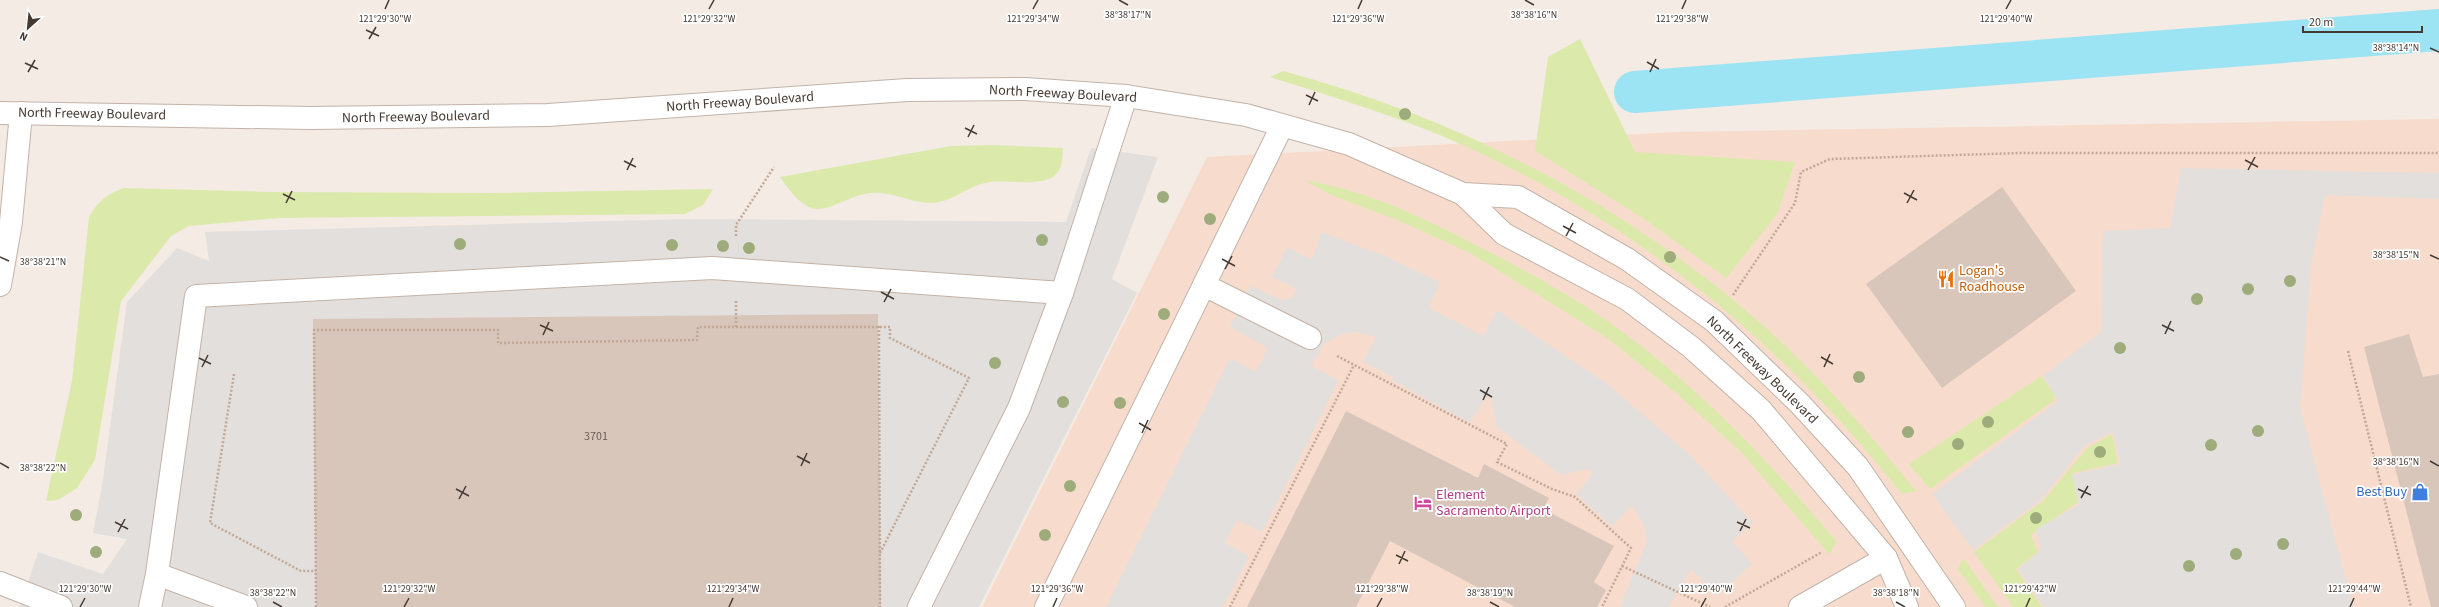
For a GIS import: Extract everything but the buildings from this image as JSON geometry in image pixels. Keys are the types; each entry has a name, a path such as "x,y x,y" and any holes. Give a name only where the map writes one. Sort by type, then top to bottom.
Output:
{"street":[{"name":"North Freeway Boulevard","path":"10,113 310,118 548,115 907,90 1025,89 1126,96 1246,115 1349,144 1464,194 1518,197 1627,259 1714,321 1800,404 1858,467 1954,607"},
{"path":"919,607 1019,408 1062,293 1126,96"},
{"path":"0,285 11,222 10,113"},
{"path":"1046,607 1282,126"},
{"name":"North Freeway Boulevard","path":"1464,194 1504,234 1627,299 1691,347 1761,410 1886,558 1907,607"},
{"path":"150,607 157,574 196,296 712,268 1062,293"},
{"path":"1204,285 1310,338"},
{"path":"1800,607 1886,558"},
{"path":"157,574 246,607"},
{"path":"0,583 61,607"}],"path":[{"path":"1714,321 1795,203 1801,172 1830,158 2021,153 2439,153"},
{"path":"879,326 880,607"},
{"path":"316,607 314,330 498,330 498,343 697,340 698,327 890,327 890,338 969,378 880,553"},
{"path":"2348,351 2411,607"},
{"path":"1334,355 1507,444 1497,462 1552,489 1575,497 1631,548 1602,607"},
{"path":"1230,607 1354,365"},
{"path":"234,374 210,523 301,571 316,571"},
{"path":"1725,607 1822,552"},
{"path":"1622,566 1710,607"}],"shaded area":[{"path":"2439,119 2439,607 982,607 1207,157 1678,132"},
{"path":"1091,148 1158,157 1112,279 1137,293 979,607 20,607 38,552 103,574 127,539 93,533 102,486 127,302 177,248 209,261 205,232 689,219 1066,222"},
{"path":"2181,168 2439,173 2439,199 2325,195 2311,265 2300,408 2353,607 2044,607 2018,569 2041,550 2036,529 2079,505 2072,475 2120,464 2113,432 2085,445 2042,499 1973,550 1932,494 2058,401 2043,376 2101,332 2103,231 2170,228"},
{"path":"1321,232 1380,254 1440,282 1429,308 1483,336 1497,310 1606,383 1689,454 1753,523 1732,541 1752,564 1716,596 1692,569 1685,578 1669,607 1620,607 1647,542 1644,525 1632,505 1612,526 1576,494 1593,474 1588,469 1561,475 1497,427 1491,398 1486,397 1470,423 1392,380 1393,377 1363,362 1376,337 1356,332 1342,334 1324,344 1311,366 1339,380 1262,532 1237,520 1225,543 1249,556 1223,607 1106,607 1230,358 1256,372 1268,348 1230,327 1251,286 1282,300 1292,298 1297,289 1272,277 1287,247 1312,260"}],"green space":[{"path":"1580,39 1635,152 1795,162 1777,214 1726,278 1644,219 1535,151 1548,57"},
{"path":"1283,71 1347,90 1410,112 1471,138 1531,167 1589,199 1645,234 1699,273 1774,335 1838,399 1916,491 1902,494 1854,437 1803,383 1750,332 1694,286 1636,243 1575,203 1510,168 1442,136 1378,112 1270,77"},
{"path":"992,145 1063,148 1061,167 1054,176 1047,180 985,183 952,198 938,202 931,203 916,201 894,195 871,193 857,196 822,209 815,209 805,205 790,191 780,177 951,146"},
{"path":"1304,180 1326,184 1369,197 1430,222 1500,257 1588,308 1657,359 1690,387 1751,446 1837,542 1829,554 1741,452 1676,393 1607,338 1470,253 1395,219 1333,196"},
{"path":"124,188 270,192 492,193 713,189 703,205 685,214 278,218 189,226 171,236 121,301 95,460 77,488 58,500 46,501 72,381 89,217 104,199"},
{"path":"2041,376 2055,395 2053,401 1930,489 1909,464"},
{"path":"2112,434 2118,463 2073,473 2078,502 2031,535 2038,552 2016,569 2042,607 2013,607 1974,552 2043,501 2087,448"},
{"path":"1963,558 1998,607 1985,607 1958,569"}],"waterway":[{"path":"1635,92 2439,30"}],"place":[{"name":"Logan's Roadhouse","path":"1946,279"},
{"name":"Best Buy","path":"2420,492"},
{"name":"Element Sacramento Airport","path":"1423,503"}]}
